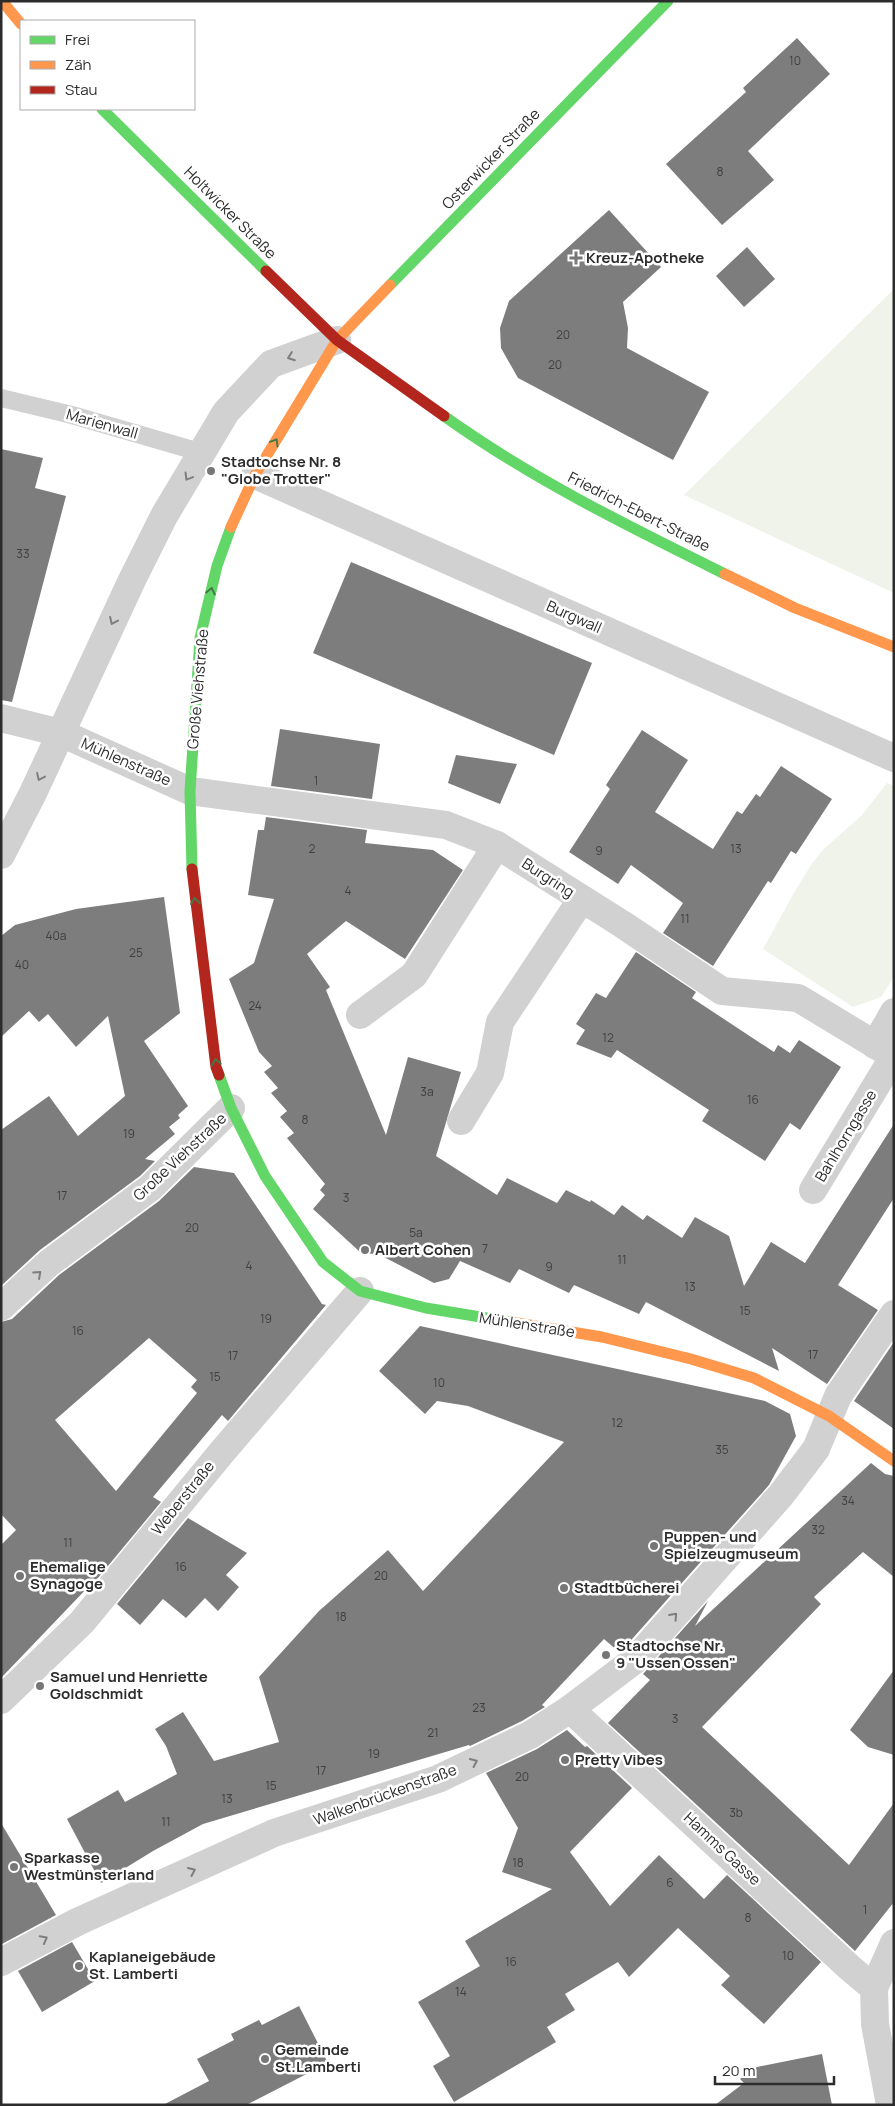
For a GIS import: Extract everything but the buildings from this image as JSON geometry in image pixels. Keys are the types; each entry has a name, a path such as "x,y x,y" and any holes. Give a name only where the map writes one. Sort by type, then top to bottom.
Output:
{"street":[{"path":"2,1 20,23"},
{"name":"Osterwicker Straße","path":"337,340 668,1"},
{"name":"Holtwicker Straße","path":"103,110 337,340"},
{"path":"1,855 164,516 226,412 271,364 337,340"},
{"name":"Große Viehstraße","path":"1,1306 49,1263 150,1188 231,1108 216,1067 192,874 190,791 200,638 217,566 236,513 255,474 337,340"},
{"name":"Friedrich-Ebert-Straße","path":"337,340 479,441 605,515 795,608 894,646"},
{"name":"Burgwall","path":"255,474 894,758"},
{"name":"Mühlenstraße","path":"1,718 61,733 190,791"},
{"name":"Burgring","path":"190,791 446,825 497,845 581,900 622,924 722,991 798,998 887,1052"},
{"path":"360,1016 414,975 497,845"},
{"path":"461,1121 490,1073 500,1022 581,900"},
{"path":"887,1052 894,1012"},
{"name":"Bahlhorngasse","path":"813,1190 887,1052"},
{"name":"Mühlenstraße","path":"231,1108 264,1176 323,1262 360,1291 426,1308 602,1338 691,1359 754,1378 829,1416 873,1445 894,1462"},
{"name":"Weberstraße","path":"2,1698 82,1622 222,1452 360,1291"},
{"name":"Walkenbrückenstraße","path":"1,1962 77,1922 274,1834 438,1779 530,1735 570,1709 636,1659 781,1495 816,1449 838,1396 894,1314"},
{"name":"Hamms Gasse","path":"570,1709 874,1988"},
{"path":"890,2105 875,2024 874,1988 894,1943"}],"lane":[{"name":"Marienwall","path":"1,398 72,415 203,453"}],"shaded area":[{"path":"894,289 894,593 684,495"},
{"path":"887,783 894,786 894,977 881,997 853,1007 763,949 813,862 825,848 862,815"}],"traffic: fast":[{"path":"390,285 668,1"},
{"path":"103,110 266,271"},
{"path":"444,416 511,461 581,501 725,574"},
{"path":"192,869 190,791 200,638 217,566 231,527"},
{"path":"219,1075 231,1108 265,1176 323,1262 360,1291 426,1308 511,1322"}],"traffic: slow":[{"path":"2,1 20,23"},
{"path":"231,527 255,475 337,340 390,285"},
{"path":"725,574 795,608 894,647"},
{"path":"511,1322 602,1337 691,1359 754,1378 829,1416 894,1461"}],"traffic: jam":[{"path":"266,271 337,340 444,416"},
{"path":"192,869 216,1067 219,1075"}],"place":[{"name":"Kreuz-Apotheke","path":"576,258"},
{"name":"Stadtochse Nr. 8 \"Globe Trotter\"","path":"211,471"},
{"name":"Albert Cohen","path":"365,1250"},
{"name":"Puppen- und Spielzeugmuseum","path":"654,1546"},
{"name":"Ehemalige Synagoge","path":"20,1576"},
{"name":"Stadtbücherei","path":"564,1588"},
{"name":"Stadtochse Nr. 9 \"Ussen Ossen\"","path":"606,1655"},
{"name":"Samuel und Henriette Goldschmidt","path":"40,1686"},
{"name":"Pretty Vibes","path":"565,1760"},
{"name":"Sparkasse Westmünsterland","path":"14,1867"},
{"name":"Kaplaneigebäude St. Lamberti","path":"79,1966"},
{"name":"Gemeinde St.Lamberti","path":"265,2059"}]}
